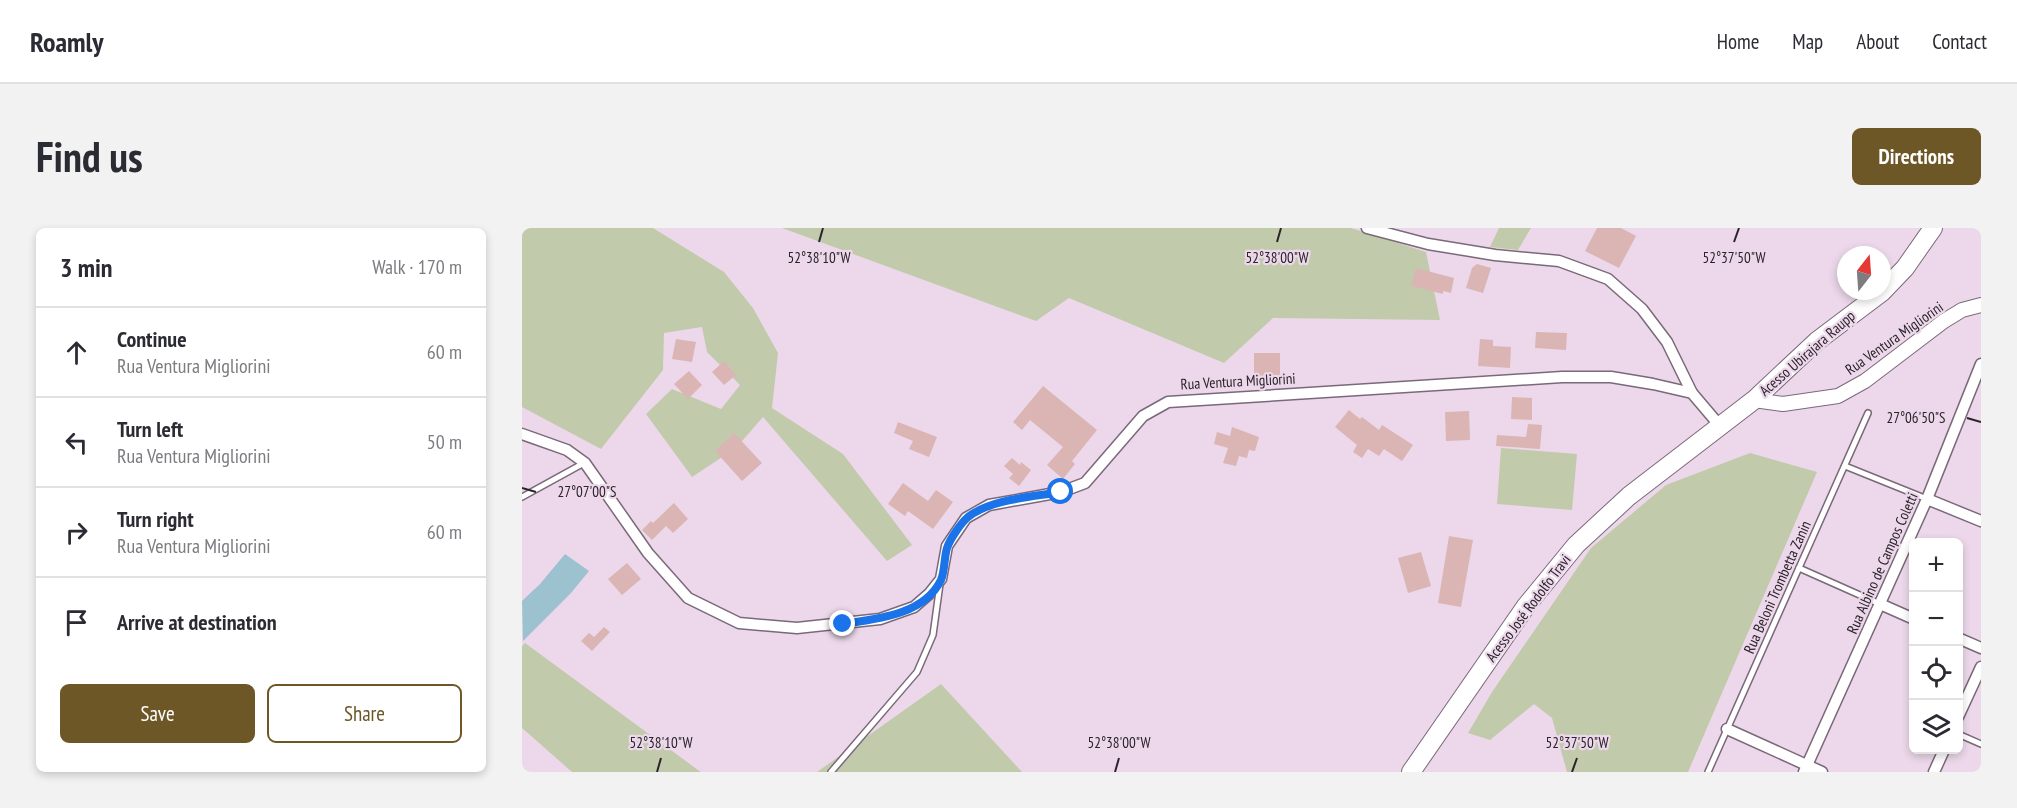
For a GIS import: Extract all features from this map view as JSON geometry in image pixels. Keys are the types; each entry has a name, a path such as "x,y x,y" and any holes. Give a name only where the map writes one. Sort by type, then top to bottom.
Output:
{"highway":[{"name":"Acesso Ubirajara Raupp","path":"1754,400 1817,340 1882,292 1905,268 1933,228"},
{"name":"Acesso José Rodolfo Travi","path":"1412,772 1526,606 1576,544 1629,496 1754,400"}],"street":[{"path":"1367,228 1428,244 1495,255 1559,261 1608,279 1642,309 1667,342 1692,393 1720,426"},
{"name":"Rua Ventura Migliorini","path":"1754,400 1783,404 1838,396 1865,381 1944,321 1962,310 1981,305"},
{"name":"Rua Albino de Campos Coletti","path":"1806,769 1976,387 1981,364"},
{"name":"Rua Ventura Migliorini","path":"941,579 948,546 966,518 988,505 1061,492 1085,483 1143,416 1168,402 1562,377 1611,377 1692,393"},
{"path":"522,434 567,450 585,463 648,553 688,598 738,623 797,628 880,619 914,607 941,579"},
{"path":"1927,499 1981,521"},
{"path":"1880,604 1909,617"},
{"path":"1963,640 1981,648"},
{"path":"1963,708 1981,667"},
{"path":"1727,729 1806,769 1822,772"},
{"path":"1934,772 1942,754"}],"lane":[{"name":"Rua Beloni Trombetta Zanin","path":"1708,772 1868,413"},
{"path":"522,497 585,463"},
{"path":"1845,465 1927,499"},
{"path":"1799,568 1880,604"},
{"path":"831,772 918,672 933,635 941,579"},
{"path":"1963,736 1981,744"}],"green space":[{"path":"522,228 653,228 724,272 753,308 778,353 772,408 843,454 912,545 887,561 763,417 736,448 692,477 646,414 672,389 721,409 740,385 707,352 702,327 664,333 663,370 601,449 522,407"},
{"path":"782,228 1351,228 1426,252 1440,320 1273,318 1224,363 1069,298 1036,321"},
{"path":"1499,228 1531,228 1518,250 1490,247"},
{"path":"1501,448 1577,454 1572,510 1497,504"},
{"path":"1750,453 1817,472 1688,772 1567,772 1552,718 1534,704 1490,740 1468,733 1492,692 1591,548 1666,485"},
{"path":"525,643 701,772 572,772 522,728 522,646"},
{"path":"941,684 1022,772 817,772"}],"water":[{"path":"565,554 589,571 571,593 523,641 522,601 540,584"}],"building":[{"path":"1597,228 1621,228 1636,236 1619,268 1585,251"},
{"path":"1477,264 1491,268 1483,293 1466,288 1472,268"},
{"path":"1416,268 1454,278 1451,293 1443,291 1443,294 1411,286"},
{"path":"1536,332 1567,333 1566,350 1535,348"},
{"path":"676,339 696,342 692,362 672,359"},
{"path":"1480,339 1493,340 1493,346 1511,347 1510,368 1478,366"},
{"path":"1254,353 1280,353 1280,377 1254,376"},
{"path":"724,361 736,375 724,385 712,372"},
{"path":"689,371 702,385 688,399 674,384"},
{"path":"1043,386 1097,430 1072,461 1075,464 1063,479 1047,465 1063,447 1030,420 1022,430 1013,422"},
{"path":"1512,397 1532,398 1532,420 1511,419"},
{"path":"1349,410 1379,430 1382,425 1413,445 1402,461 1384,449 1379,456 1368,449 1362,458 1353,452 1357,445 1335,427"},
{"path":"1469,411 1470,440 1446,441 1445,412"},
{"path":"898,422 937,437 929,457 909,449 913,441 894,433"},
{"path":"1528,424 1542,425 1540,449 1496,446 1497,435 1526,437"},
{"path":"1232,427 1259,437 1255,451 1249,450 1247,458 1239,456 1236,466 1223,463 1228,448 1214,444 1217,432 1230,436"},
{"path":"734,433 762,463 742,481 715,451"},
{"path":"1012,458 1031,470 1019,486 1009,478 1013,474 1004,466"},
{"path":"903,483 928,501 936,490 953,502 933,529 908,511 905,516 888,504"},
{"path":"674,503 688,519 673,533 666,526 652,540 642,530"},
{"path":"1449,536 1473,540 1461,607 1438,603"},
{"path":"1421,552 1431,586 1408,593 1398,558"},
{"path":"627,563 641,579 622,595 608,579"},
{"path":"604,627 610,632 592,651 581,641 589,633 594,637"}],"route":[{"path":"843,624 880,619 914,607 941,579 948,546 966,518 988,505 1061,492"}]}
